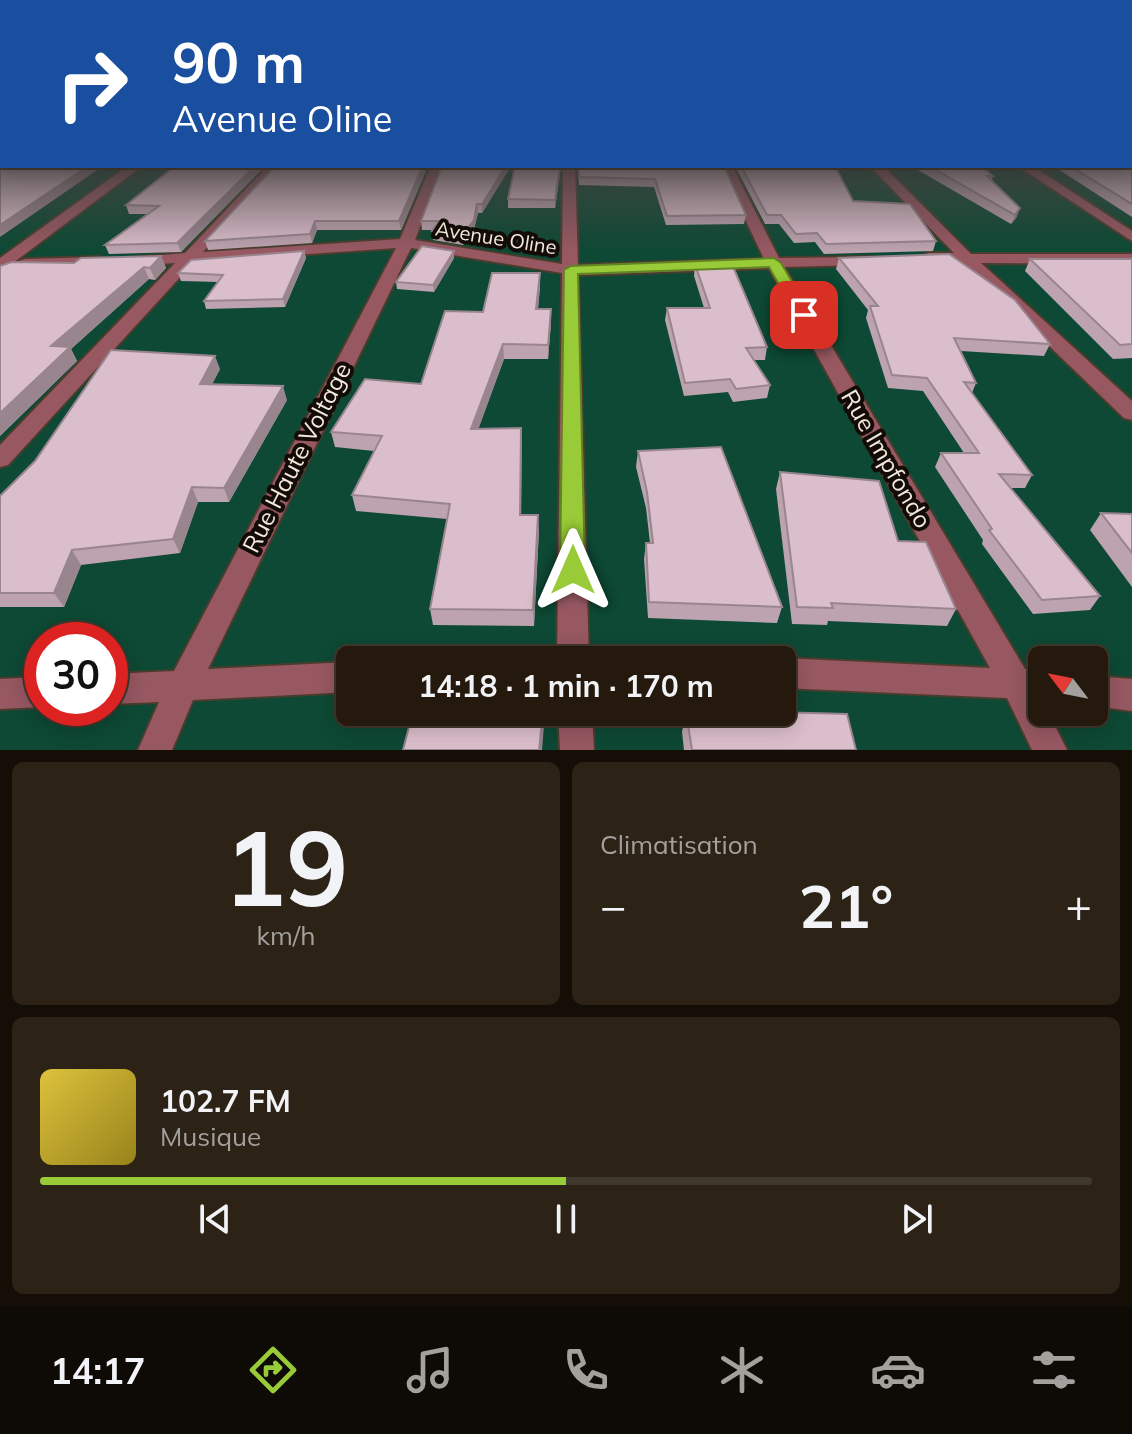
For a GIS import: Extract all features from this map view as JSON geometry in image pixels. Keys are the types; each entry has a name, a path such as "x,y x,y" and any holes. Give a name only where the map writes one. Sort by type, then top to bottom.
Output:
{"street":[{"path":"0,265 115,181"},
{"path":"0,459 261,181"},
{"name":"Rue Haute Voltage","path":"155,750 183,686 406,243 431,181"},
{"path":"569,181 573,646"},
{"name":"Rue Impfondo","path":"733,181 774,263 1028,683"},
{"path":"891,181 966,257 1132,413"},
{"path":"1047,181 1132,237"},
{"name":"Avenue Oline","path":"0,272 25,264 186,260 406,243 571,270 877,260"},
{"path":"907,259 1132,259"},
{"path":"796,674 1028,683"},
{"path":"128,688 336,678"},
{"path":"1108,692 1132,695"},
{"path":"0,694 24,693"},
{"path":"576,726 577,750"},
{"name":"Rue Impfondo","path":"1042,726 1050,750"}],"green space":[{"path":"0,181 1132,181 1132,750 0,750"}],"building":[{"path":"0,181 66,181 0,225"},
{"path":"156,181 240,181 177,243 105,245 159,206 126,205"},
{"path":"261,181 416,181 399,221 315,221 310,234 205,241"},
{"path":"436,181 497,181 482,204 477,204 474,220 462,236 432,231 439,221 421,221"},
{"path":"512,181 558,181 555,200 508,199"},
{"path":"656,181 731,181 746,215 667,216"},
{"path":"749,181 843,181 853,201 910,204 936,241 826,244 817,233 796,234 781,215 767,215"},
{"path":"955,181 992,181 1020,208 1015,215"},
{"path":"1094,181 1132,181 1132,204"},
{"path":"422,246 454,251 433,285 396,282"},
{"path":"304,251 283,299 204,301 223,275 178,273 191,260"},
{"path":"949,254 1015,300 1050,344 954,338 976,383 964,382 1032,475 999,474 1100,596 1042,600 989,530 992,529 941,453 979,453 927,378 892,375 870,306 878,306 839,258"},
{"path":"161,256 51,346 70,347 0,413 0,266 12,262 74,263 81,258"},
{"path":"1030,259 1132,259 1132,344 1120,345"},
{"path":"695,264 732,264 767,347 746,348 770,385 736,389 730,379 685,383 667,308 710,308"},
{"path":"492,273 540,273 536,309 551,309 548,345 503,344 471,429 521,428 520,515 538,515 533,610 430,609 450,504 352,495 382,436 331,432 365,379 421,384 445,311 483,312"},
{"path":"111,350 215,356 200,384 283,386 224,488 192,487 173,539 72,550 54,593 0,593 0,496 35,461"},
{"path":"721,447 782,607 649,602 646,543 653,543 638,451"},
{"path":"780,472 879,481 898,541 926,542 956,609 831,603 833,608 797,607"},
{"path":"1101,513 1132,514 1132,553"},
{"path":"796,713 847,714 856,750 692,750 688,726 796,726"},
{"path":"409,726 542,726 539,750 403,750"}],"route":[{"path":"573,570 571,270 774,263 804,315"}]}
